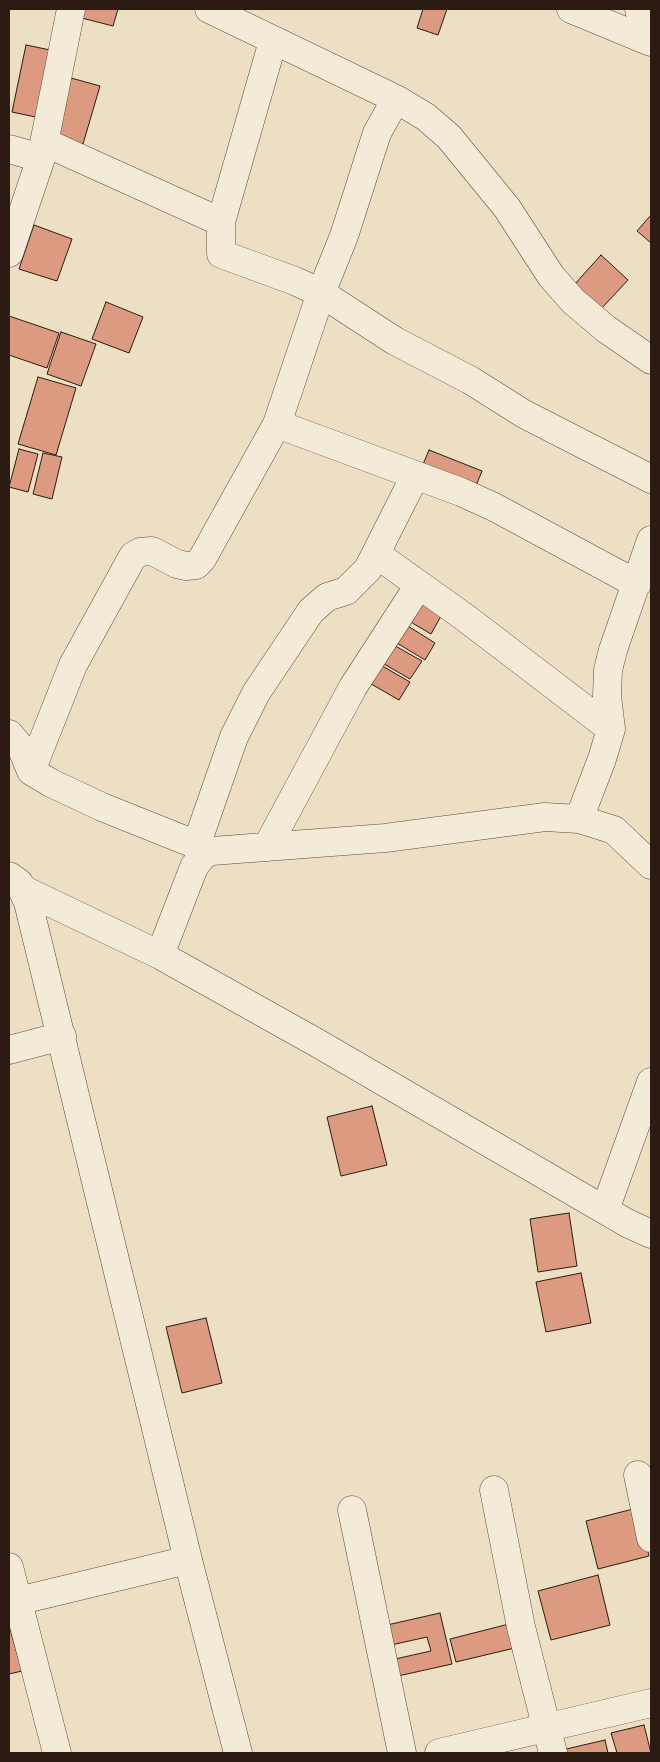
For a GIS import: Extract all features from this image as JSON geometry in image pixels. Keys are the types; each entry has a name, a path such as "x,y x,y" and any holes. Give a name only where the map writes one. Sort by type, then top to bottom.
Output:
{"street":[{"path":"9,253 43,150 71,9"},
{"path":"209,9 396,99 426,117 449,137 508,208 551,276 573,301 606,329 651,360"},
{"path":"571,9 649,41"},
{"path":"639,9 649,41"},
{"path":"273,41 221,222 221,254 295,281 321,293 395,341 470,380 524,414 651,479"},
{"path":"31,771 73,665 133,556 140,552 152,551 177,564 196,565 202,559 277,424 321,293 344,236 377,133 396,99"},
{"path":"9,149 43,150 221,222"},
{"path":"277,424 461,492 494,507 637,584"},
{"path":"160,956 194,867 203,855 234,737 256,693 311,611 327,598 346,591 356,583 368,568 415,476"},
{"path":"579,820 611,729 607,696 608,670 613,650 651,540"},
{"path":"376,554 471,622 611,729"},
{"path":"266,847 352,687 419,586"},
{"path":"9,734 15,738 22,749 31,771 51,783 102,807 204,847 266,847 384,838 545,817 579,820 614,830 651,865"},
{"path":"16,883 160,956 320,1044 604,1210 651,1234"},
{"path":"16,883 62,1036 188,1560 238,1753"},
{"path":"9,1050 62,1036"},
{"path":"604,1210 651,1082"},
{"path":"638,1475 651,1538"},
{"path":"494,1490 521,1627 550,1740"},
{"path":"352,1510 402,1753"},
{"path":"13,1602 188,1560"},
{"path":"9,1567 13,1602 58,1753"},
{"path":"439,1753 550,1740 651,1703"}],"building":[{"path":"76,9 118,9 113,26 74,16"},
{"path":"423,9 447,9 438,35 417,28"},
{"path":"26,45 60,52 45,119 12,112"},
{"path":"71,78 100,86 83,144 55,137"},
{"path":"651,215 651,243 637,231"},
{"path":"34,225 72,239 57,281 19,269"},
{"path":"601,255 628,280 601,309 574,285"},
{"path":"106,302 143,317 129,353 92,339"},
{"path":"9,316 59,333 47,368 9,355"},
{"path":"61,332 96,344 81,386 47,374"},
{"path":"38,377 76,388 56,455 18,444"},
{"path":"19,449 38,454 28,492 9,487"},
{"path":"429,450 482,471 472,496 419,474"},
{"path":"43,453 62,457 52,499 33,494"},
{"path":"423,597 445,609 431,634 409,621"},
{"path":"403,623 435,643 425,660 392,640"},
{"path":"390,643 422,661 410,679 379,661"},
{"path":"377,663 410,682 399,700 366,681"},
{"path":"372,1106 387,1165 341,1176 327,1117"},
{"path":"569,1213 577,1266 538,1272 530,1219"},
{"path":"581,1273 591,1323 546,1332 536,1282"},
{"path":"206,1318 222,1383 182,1393 166,1327"},
{"path":"637,1508 649,1556 598,1569 586,1521"},
{"path":"598,1575 610,1625 551,1640 538,1591"},
{"path":"440,1613 452,1664 398,1676 395,1659 431,1651 427,1637 391,1645 387,1625"},
{"path":"513,1623 519,1647 456,1662 450,1639"},
{"path":"9,1625 22,1671 9,1674"},
{"path":"644,1725 651,1753 617,1753 611,1733"},
{"path":"605,1740 608,1753 563,1753 562,1750"}]}
